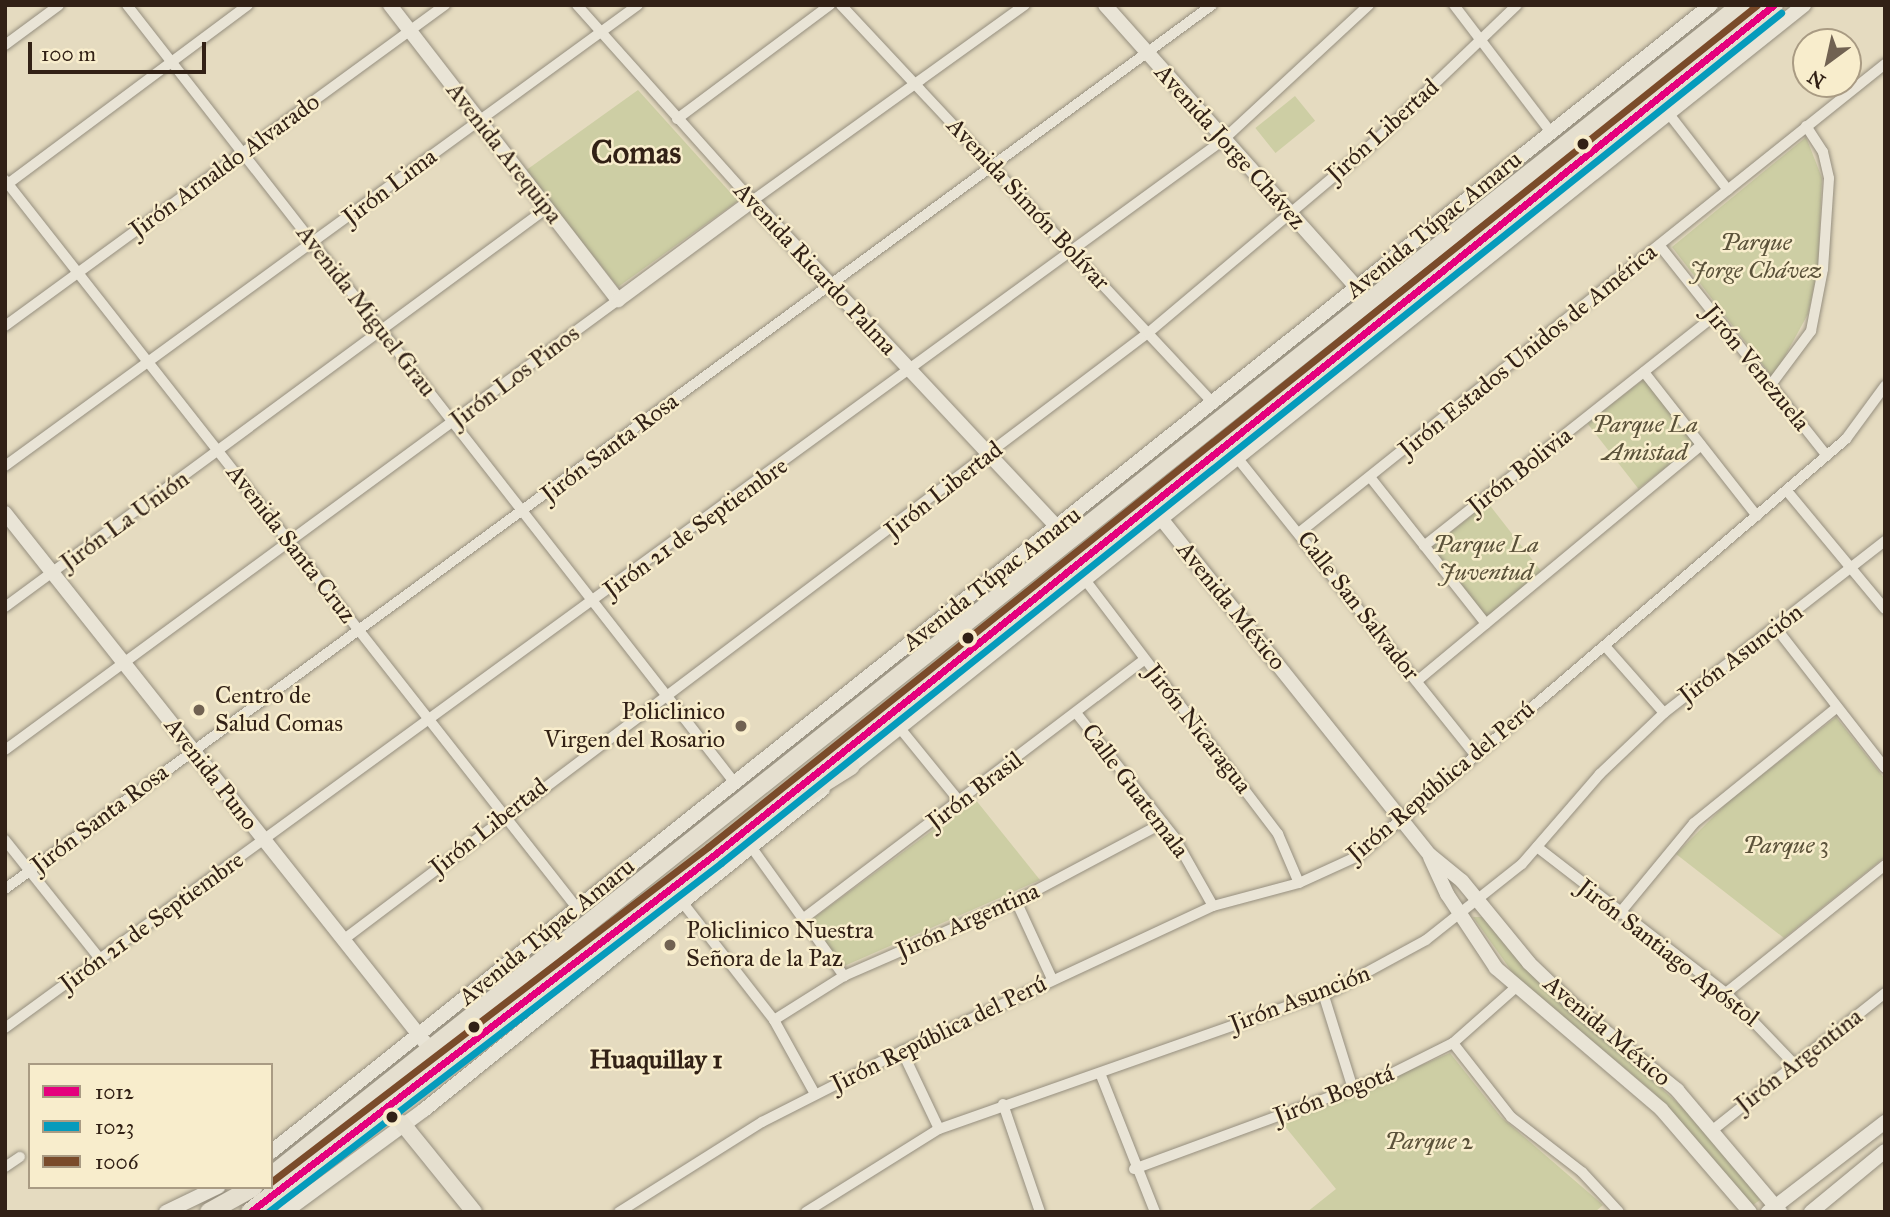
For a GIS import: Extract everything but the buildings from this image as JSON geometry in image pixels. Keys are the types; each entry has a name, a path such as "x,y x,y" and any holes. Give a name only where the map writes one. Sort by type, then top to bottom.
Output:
{"highway":[{"name":"Avenida Túpac Amaru","path":"273,1173 1741,5"},
{"name":"Avenida Túpac Amaru","path":"250,1212 714,855 1774,5"},
{"path":"714,855 726,853 851,766"},
{"path":"209,1212 250,1189"}],"main road":[{"name":"Avenida Arequipa","path":"390,5 618,300"},
{"name":"Avenida Jorge Chávez","path":"1105,5 1357,288"},
{"name":"Avenida Túpac Amaru","path":"273,1150 734,782 1214,404 1550,131 1711,5"},
{"path":"285,1212 683,903 899,727 1163,521 1804,5"},
{"name":"Avenida Ricardo Palma","path":"752,201 830,288 1057,527"},
{"name":"Jirón Los Pinos","path":"618,300 752,201"},
{"name":"Avenida Puno","path":"5,513 442,1064"},
{"name":"Avenida México","path":"1163,521 1430,855 1480,901 1529,964 1714,1129 1775,1210"},
{"name":"Avenida México","path":"1430,855 1459,913 1515,988 1661,1108 1750,1212"},
{"path":"402,1122 472,1211"},
{"path":"1775,1210 1885,1122"},
{"path":"1811,1212 1885,1152"},
{"path":"166,1212 214,1189"}],"street":[{"path":"5,45 58,5"},
{"name":"Avenida Miguel Grau","path":"127,5 734,782"},
{"path":"6,183 248,5"},
{"name":"Jirón Arnaldo Alvarado","path":"5,326 445,5"},
{"name":"Avenida Ricardo Palma","path":"577,5 600,34 752,201"},
{"name":"Jirón Lima","path":"5,466 314,245 479,120 638,5"},
{"path":"677,119 830,5"},
{"name":"Avenida Simón Bolívar","path":"841,5 1214,404"},
{"name":"Jirón Los Pinos","path":"752,201 1025,5"},
{"name":"Jirón Santa Rosa","path":"5,889 358,629 524,513 1212,5"},
{"name":"Jirón 21 de Septiembre","path":"5,1028 911,373 1223,140 1369,5"},
{"path":"1454,5 1550,131"},
{"name":"Jirón Libertad","path":"343,940 664,693 989,455 1149,333 1482,41 1517,5"},
{"name":"Jirón Estados Unidos de América","path":"1300,532 1885,64"},
{"path":"1668,114 1728,190"},
{"path":"1770,386 1811,331 1823,269 1829,178 1823,152 1806,126"},
{"name":"Avenida Santa Cruz","path":"6,183 577,908"},
{"name":"Jirón La Unión","path":"5,607 220,453 547,208"},
{"name":"Jirón Venezuela","path":"1660,246 1827,456"},
{"name":"Jirón Los Pinos","path":"5,750 618,300"},
{"name":"Jirón Bolivia","path":"1424,546 1714,316"},
{"path":"1644,372 1757,516"},
{"name":"Jirón República del Perú","path":"619,1212 688,1164 815,1094 902,1051 1213,906 1299,883 1358,856 1827,456 1885,386"},
{"path":"1417,681 1700,445"},
{"name":"Calle San Salvador","path":"1239,460 1300,532 1475,755"},
{"path":"1370,477 1486,624"},
{"path":"1787,491 1885,609"},
{"name":"Jirón Asunción","path":"806,1212 939,1129 1003,1104 1100,1073 1323,993 1401,956 1459,913 1480,901 1537,847 1600,774 1664,713 1885,541"},
{"name":"Jirón Nicaragua","path":"1086,581 1278,834 1299,883"},
{"path":"1776,628 1885,768"},
{"path":"1605,646 1664,713"},
{"name":"Jirón Brasil","path":"804,918 1077,714 1144,660"},
{"path":"1619,914 1694,823 1837,707"},
{"name":"Calle Guatemala","path":"1077,714 1163,823 1213,906"},
{"path":"899,727 960,802"},
{"name":"Jirón Argentina","path":"774,1020 844,976 1016,901 1163,823"},
{"path":"5,840 100,959"},
{"name":"Jirón Santiago Apóstol","path":"1537,847 1619,914 1726,993 1794,1064"},
{"path":"752,848 844,976"},
{"path":"1726,993 1885,865"},
{"path":"1016,901 1052,979"},
{"path":"683,903 774,1020 815,1094"},
{"name":"Jirón Bogotá","path":"1134,1169 1353,1089 1453,1043 1515,988"},
{"path":"1323,993 1353,1089"},
{"name":"Jirón Argentina","path":"1714,1129 1885,993"},
{"path":"1453,1043 1511,1117 1613,1210"},
{"path":"902,1051 939,1129"},
{"path":"1100,1073 1134,1169 1155,1212"},
{"path":"1003,1104 1040,1212"},
{"path":"5,1167 20,1157"}],"green space":[{"path":"638,90 738,201 618,287 525,171"},
{"path":"1295,96 1315,121 1276,153 1255,128"},
{"name":"Parque Jorge Chávez","path":"1806,137 1822,178 1818,268 1808,314 1773,378 1672,247"},
{"name":"Parque La Amistad","path":"1644,379 1695,444 1638,489 1587,423"},
{"name":"Parque La Juventud","path":"1488,503 1543,574 1487,618 1431,547"},
{"name":"Parque 3","path":"1836,717 1885,779 1885,857 1784,938 1676,854 1731,799"},
{"path":"975,799 1040,880 842,967 811,920"},
{"path":"1473,917 1482,917 1545,986 1705,1127 1760,1200 1753,1205 1653,1092 1515,976"},
{"name":"Parque 2","path":"1450,1053 1501,1117 1603,1205 1595,1212 1307,1212 1336,1189 1283,1124"}],"transit line":[{"name":"1006","path":"273,1180 708,847 1757,5"},
{"name":"1012","path":"250,1212 714,855 1774,5"},
{"name":"1023","path":"268,1212 721,863 1781,13"}],"place":[{"name":"Centro de Salud Comas","path":"199,710"},
{"name":"Policlinico Virgen del Rosario","path":"741,726"},
{"name":"Policlinico Nuestra Señora de la Paz","path":"670,945"}],"district":[{"name":"Comas","path":"636,153"},
{"name":"Huaquillay 1","path":"656,1060"}]}
